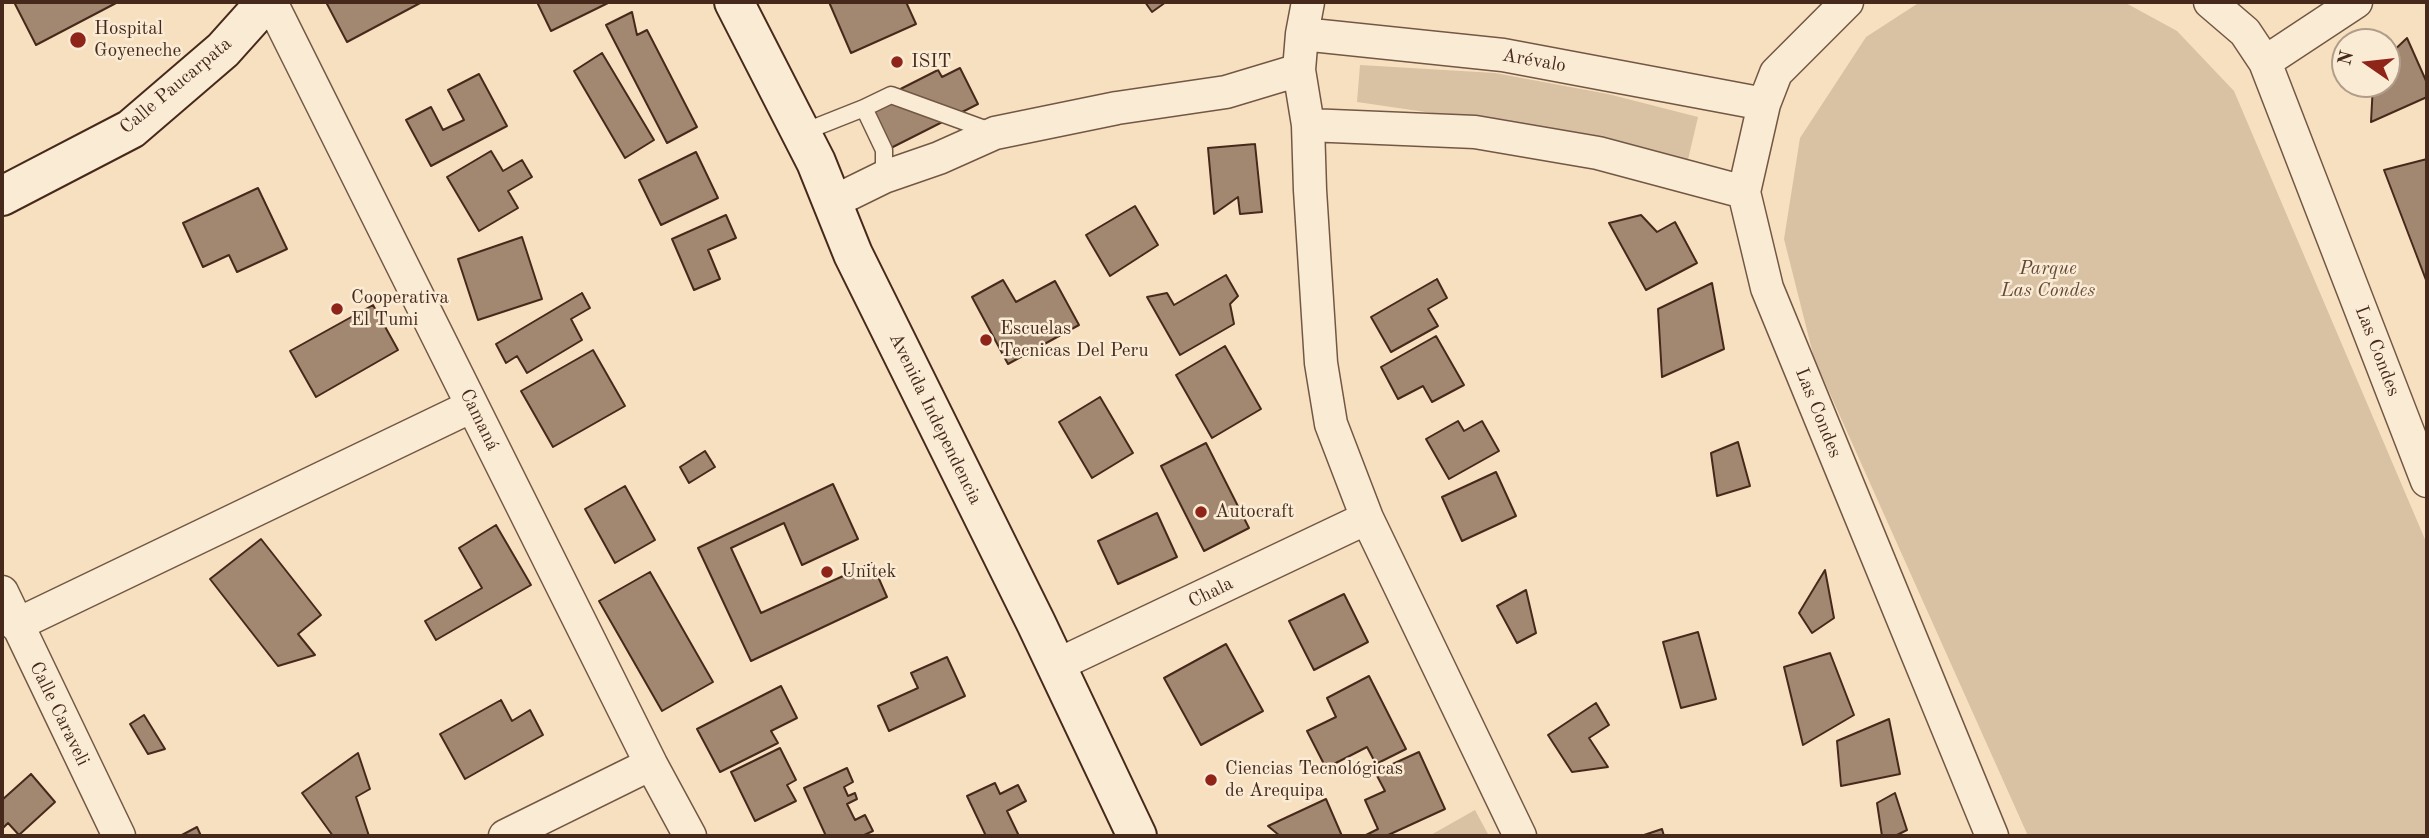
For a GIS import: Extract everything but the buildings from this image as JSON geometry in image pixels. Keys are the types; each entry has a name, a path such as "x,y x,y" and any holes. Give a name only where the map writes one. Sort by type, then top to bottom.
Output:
{"main road":[{"name":"Calle Paucarpata","path":"2,196 131,129 223,50 266,2"},
{"name":"Avenida Independencia","path":"734,2 801,133 833,202 853,254 1138,836"}],"street":[{"name":"Camaná","path":"271,2 651,764 690,836"},
{"path":"1308,2 1299,71 1308,125 1321,363 1331,424 1367,518 1521,836"},
{"name":"Las Condes","path":"1847,2 1776,73 1764,104 1744,192 1766,288 1992,836"},
{"name":"Las Condes","path":"2210,2 2245,32 2265,62 2427,481"},
{"path":"2265,62 2356,2"},
{"name":"Arévalo","path":"1302,34 1503,55 1764,104"},
{"path":"833,202 884,177 940,158 995,133 1117,108 1226,92 1299,71"},
{"path":"1308,125 1475,132 1598,153 1744,192"},
{"path":"16,625 472,406"},
{"name":"Chala","path":"1055,666 1367,518"},
{"name":"Calle Caraveli","path":"2,592 119,836"},
{"path":"505,836 651,764"}],"lane":[{"path":"801,133 891,95 995,133"},
{"path":"864,108 884,150 884,177"}],"green space":[{"name":"Parque Las Condes","path":"1920,2 2124,2 2177,31 2234,91 2427,544 2427,836 2028,836 1814,358 1784,239 1800,138 1866,37"},
{"path":"1360,65 1495,73 1608,94 1698,117 1687,164 1494,122 1357,102"},
{"path":"1475,810 1489,836 1429,836"}],"place":[{"name":"Hospital Goyeneche","path":"78,40"},
{"name":"ISIT","path":"897,62"},
{"name":"Cooperativa El Tumi","path":"337,309"},
{"name":"Escuelas Tecnicas Del Peru","path":"986,340"},
{"name":"Autocraft","path":"1201,512"},
{"name":"Unitek","path":"827,572"},
{"name":"Ciencias Tecnológicas de Arequipa","path":"1211,780"}]}
